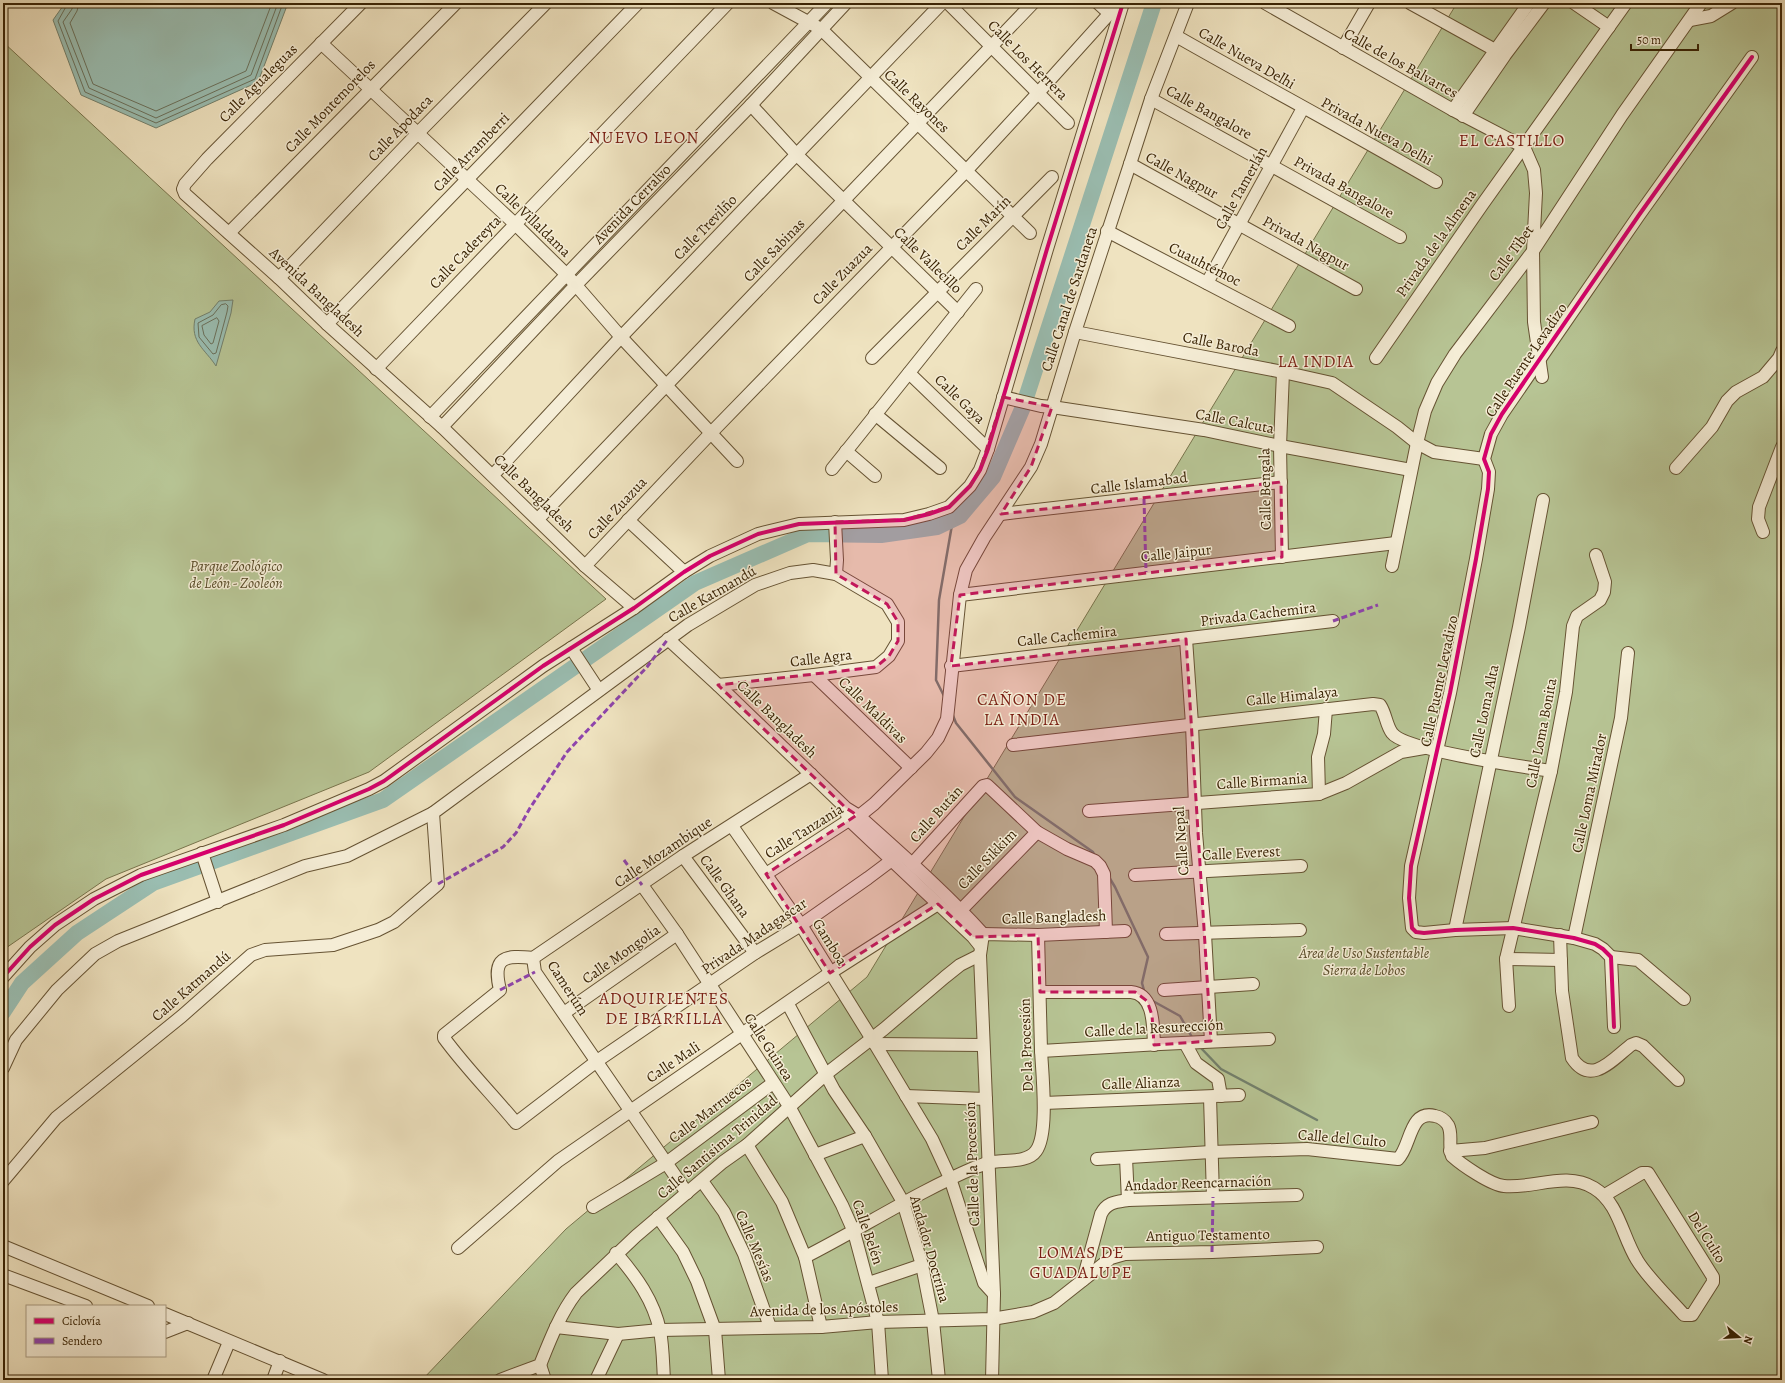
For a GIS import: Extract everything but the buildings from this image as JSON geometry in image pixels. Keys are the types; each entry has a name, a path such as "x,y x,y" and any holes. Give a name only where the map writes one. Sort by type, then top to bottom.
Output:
{"street":[{"name":"Calle Agualeguas","path":"183,189 185,184 229,135 361,3"},
{"name":"Calle Montemorelos","path":"229,233 370,88 456,3"},
{"name":"Calle Apodaca","path":"279,278 418,133 546,3"},
{"name":"Calle Arramberri","path":"327,324 638,3"},
{"name":"Calle Cadereyta","path":"376,369 514,223 728,3"},
{"name":"Calle Rayones","path":"774,3 821,29 1030,233"},
{"name":"Avenida Cerralvo","path":"430,418 827,3"},
{"name":"Avenida Cerralvo","path":"442,428 575,286 751,105 846,3"},
{"name":"Calle Trevilño","path":"493,475 621,337 942,3"},
{"name":"Calle Los Herrera","path":"948,3 1068,123"},
{"name":"Calle Sabinas","path":"538,519 1033,3"},
{"path":"1098,3 1109,13"},
{"name":"Calle Zuazua","path":"585,566 710,434 966,171 1119,3"},
{"path":"3,977 35,942 55,925 94,899 141,875 204,858 384,781 543,666 574,652 684,572 710,556 758,534 799,524 836,526 904,520 949,507 970,486 980,470 1008,398 1047,249 1123,3"},
{"name":"Calle Canal de Sardaneta","path":"960,595 966,570 984,538 1031,467 1041,444 1046,407 1075,332 1151,99 1188,3"},
{"name":"Calle de los Balvartes","path":"1265,3 1458,113 1524,147"},
{"path":"1343,48 1369,3"},
{"path":"1458,113 1495,50 1529,3"},
{"path":"1458,113 1505,55 1544,3"},
{"path":"1574,3 1609,27"},
{"name":"Privada de la Almena","path":"1376,358 1626,3"},
{"name":"Calle Tibet","path":"1392,566 1417,443 1425,411 1437,383 1455,354 1533,251 1622,115 1701,3"},
{"path":"1690,20 1711,16 1732,3"},
{"path":"1416,4 1495,50"},
{"name":"Calle Nueva Delhi","path":"1176,36 1302,108"},
{"name":"Calle Villaldama","path":"321,43 468,179 567,275 621,337 710,434 737,461"},
{"name":"Calle Puente Levadizo","path":"1455,930 1424,933 1416,932 1412,928 1409,898 1411,866 1432,749 1451,686 1476,559 1488,489 1489,472 1484,459 1491,434 1502,414 1540,361 1638,216 1752,57"},
{"name":"Calle Bangalore","path":"1151,99 1272,165"},
{"name":"Calle Vallecillo","path":"751,105 797,155 958,312 832,469"},
{"name":"Calle Tamerlán","path":"1207,283 1240,225 1302,108"},
{"name":"Privada Nueva Delhi","path":"1302,108 1350,132 1436,182"},
{"path":"1524,147 1534,170 1536,193 1533,251 1534,322 1542,377"},
{"name":"Calle Nagpur","path":"1130,164 1240,225"},
{"name":"Privada Bangalore","path":"1272,165 1400,237"},
{"name":"Calle Marín","path":"872,358 936,291 1052,177"},
{"name":"Avenida Bangladesh","path":"183,189 185,194 279,278 430,418"},
{"name":"Privada Nagpur","path":"1240,225 1356,289"},
{"name":"Cuauhtémoc","path":"1107,232 1289,326"},
{"path":"958,312 976,289"},
{"name":"Calle Baroda","path":"1075,332 1283,372 1332,383 1397,427 1417,443 1434,452 1484,459"},
{"path":"1676,468 1712,427 1727,401 1736,392 1763,377 1779,358 1782,351"},
{"name":"Calle Bengala","path":"1282,557 1280,446 1283,372"},
{"name":"Calle Gaya","path":"909,373 988,449"},
{"name":"Calle Calcuta","path":"1008,398 1046,407 1204,430 1280,446 1411,470"},
{"path":"875,414 940,468"},
{"name":"Calle Bangladesh","path":"430,418 493,475 585,566 634,608"},
{"path":"1763,532 1758,518 1759,508 1782,447"},
{"path":"846,451 875,476"},
{"name":"Calle Islamabad","path":"1001,514 1281,482"},
{"name":"Calle Loma Alta","path":"1455,930 1519,627 1543,500"},
{"path":"628,520 684,572"},
{"path":"836,526 836,574"},
{"name":"Calle Jaipur","path":"960,595 1396,543"},
{"name":"Calle Loma Bonita","path":"1509,1006 1506,958 1551,771 1566,692 1573,626 1578,616 1600,600 1604,592 1604,582 1596,555"},
{"name":"Calle Katmandú","path":"3,1068 16,1040 57,990 95,954 118,941 217,898 305,866 347,856 433,813 596,685 688,625 755,585 790,572 813,570 836,574 887,604 898,622"},
{"path":"951,666 960,595"},
{"name":"Privada Cachemira","path":"1186,639 1333,621"},
{"name":"Calle Agra","path":"718,685 876,667 889,656 898,641 898,622"},
{"name":"Calle Bangladesh","path":"668,639 812,774 892,860 938,904 978,935 1038,935 1125,931"},
{"name":"Calle Cachemira","path":"951,666 1186,639"},
{"name":"Calle Nepal","path":"1186,639 1192,724 1194,802 1205,934 1211,1041"},
{"path":"574,652 596,685"},
{"name":"Calle Loma Mirador","path":"1574,938 1621,718 1628,652"},
{"name":"Calle Tanzania","path":"766,874 851,815 874,804 938,738 946,719 951,688 951,666"},
{"name":"Calle Maldivas","path":"814,675 910,768"},
{"name":"Calle Himalaya","path":"1013,745 1374,704 1380,705 1384,710 1391,733 1397,737 1432,749 1490,761 1551,771"},
{"path":"1319,794 1318,757 1324,734 1326,709"},
{"name":"Calle Birmania","path":"1089,811 1194,802 1319,794 1346,783 1401,752 1432,749"},
{"name":"Calle Mozambique","path":"533,958 683,856 812,774"},
{"name":"Calle Bután","path":"912,864 983,786 990,786 1037,832"},
{"name":"Calle Katmandú","path":"3,1181 56,1118 182,1016 251,955 264,950 333,945 378,930 394,922 438,884 433,813"},
{"name":"Calle Bangladesh","path":"851,815 912,864 961,910 978,935"},
{"name":"Gamboa","path":"732,826 801,924 932,1139 950,1178 984,1283 994,1294"},
{"path":"1037,832 1067,849 1095,861 1100,866 1104,874 1106,932"},
{"name":"Calle Sikkim","path":"961,910 1037,832"},
{"name":"Calle Ghana","path":"683,856 755,953"},
{"path":"204,858 217,898"},
{"name":"Privada Madagascar","path":"533,958 512,956 505,958 500,963 497,977 500,990 446,1032 444,1038 463,1064 474,1073 516,1122 597,1062 755,953 801,924 892,860"},
{"name":"Calle Everest","path":"1135,875 1302,866"},
{"name":"Calle Guinea","path":"642,885 677,934 789,1106"},
{"name":"Calle Mali","path":"458,1248 558,1161 630,1110 788,1004 830,973 938,904"},
{"path":"1455,930 1512,928 1574,938 1603,948 1611,957 1614,1027"},
{"path":"1166,934 1300,930"},
{"name":"Calle Mongolia","path":"564,1013 677,934"},
{"name":"Calle de la Procesión","path":"978,935 980,951 990,1231 994,1294 992,1319 992,1380"},
{"name":"De la Procesión","path":"988,1162 1026,1158 1036,1153 1041,1144 1044,1103 1038,935"},
{"path":"1560,935 1562,991 1572,1058 1577,1066 1588,1071 1600,1070 1631,1045 1636,1043 1643,1046 1678,1080"},
{"name":"Calle Santisima Trinidad","path":"540,1365 556,1328 576,1293 616,1253 724,1162 747,1145 826,1074 873,1041 950,973 980,951"},
{"path":"1611,957 1638,960 1684,999"},
{"name":"Camerúm","path":"533,958 535,972 687,1193"},
{"path":"1506,958 1561,960"},
{"path":"1164,990 1253,984"},
{"path":"1040,992 1132,992 1139,994 1147,1001 1152,1015 1154,1045"},
{"path":"788,1004 826,1074"},
{"name":"Calle de la Resurección","path":"1041,1051 1269,1039"},
{"path":"873,1041 983,1045"},
{"path":"1185,1043 1196,1063 1218,1079 1211,1152 1213,1197"},
{"name":"Andador Doctrina","path":"826,1074 834,1090 865,1136 904,1202 922,1265 933,1321 938,1380"},
{"name":"Calle Marruecos","path":"593,1207 666,1163 773,1083"},
{"name":"Calle Alianza","path":"1044,1103 1239,1095"},
{"path":"906,1096 986,1099"},
{"name":"Calle Belén","path":"789,1106 842,1205 854,1232 861,1262 869,1283 878,1322 882,1380"},
{"name":"Calle del Culto","path":"1097,1159 1211,1152 1307,1149 1398,1159 1416,1121 1424,1116 1434,1115 1442,1118 1448,1125 1450,1135 1450,1151"},
{"path":"1592,1122 1485,1148 1450,1151 1456,1160 1495,1184 1503,1186 1568,1180 1581,1182 1605,1195"},
{"path":"815,1155 865,1136"},
{"path":"747,1145 782,1202 805,1257 821,1327"},
{"path":"1126,1158 1128,1200"},
{"path":"805,1257 854,1232 904,1202 950,1178 988,1162"},
{"name":"Del Culto","path":"1642,1173 1648,1173 1713,1276 1713,1282 1692,1315 1684,1315 1638,1261 1629,1246 1613,1208 1605,1195 1642,1173"},
{"name":"Calle Mesías","path":"702,1182 724,1212 744,1254 770,1327"},
{"name":"Andador Reencarnación","path":"1083,1280 1104,1207 1110,1203 1128,1200 1297,1196"},
{"path":"658,1218 683,1252 697,1281 715,1330 719,1380"},
{"path":"971,1239 990,1231"},
{"path":"3,1246 146,1305"},
{"name":"Antiguo Testamento","path":"1083,1280 1111,1258 1125,1254 1317,1247"},
{"path":"616,1253 633,1272 650,1302 660,1330 664,1380"},
{"path":"869,1283 922,1265"},
{"path":"3,1275 83,1305"},
{"name":"Avenida de los Apóstoles","path":"556,1328 618,1334 660,1330 821,1327 878,1322 992,1319 1034,1312 1054,1303 1083,1280"},
{"path":"166,1314 323,1380"},
{"path":"166,1332 188,1323"},
{"path":"596,1380 618,1334"},
{"path":"213,1380 229,1342"},
{"path":"273,1380 280,1362"},
{"path":"500,1380 540,1365 545,1380"}],"highlighted area":[{"path":"1003,397 1052,407 1031,467 1001,514 1281,482 1282,557 960,595 951,666 1186,639 1211,1041 1154,1045 1152,1015 1147,1001 1135,992 1040,992 1038,935 973,937 938,904 830,973 766,874 857,815 846,808 718,685 876,667 889,656 898,641 898,622 887,604 836,574 835,522 904,520 949,507 970,486 980,470"}],"green space":[{"name":"Área de Uso Sustentable Sierra de Lobos","path":"1457,3 1782,3 1782,1380 422,1380 566,1229 867,977"},
{"name":"Parque Zoológico de León - Zooleón","path":"3,42 606,599 369,772 106,879 3,950"}],"water":[{"path":"65,3 288,3 258,82 156,128 81,95 53,20"},
{"path":"233,300 231,313 216,366 197,339 194,327 195,319 210,312 219,301"}],"waterway":[{"path":"3,1012 22,983 77,933 153,883 383,800 695,583 808,534 881,535 937,527 960,516 993,477 1023,407 1154,3"},
{"path":"945,698 936,680 939,600 953,519"},
{"path":"952,713 956,723 1015,797 1093,852 1095,856"},
{"path":"1109,877 1148,957 1142,983 1145,994"},
{"path":"1151,1000 1180,1016 1193,1039"},
{"path":"1200,1047 1221,1069 1317,1120"}],"marked path":[{"path":"1144,499 1146,572"},
{"path":"1333,621 1378,605"},
{"path":"438,884 503,847 516,833 530,808 567,752 647,667 668,639"},
{"path":"624,860 642,885"},
{"path":"500,990 535,972"},
{"path":"1212,1252 1213,1197"}],"cycle path":[{"path":"3,977 30,947 55,925 94,899 141,875 284,825 369,789 384,781 543,666 634,608 684,572 710,556 758,534 799,524 904,520 949,507 970,486 980,470 988,449 1047,249 1123,3"},
{"path":"1614,1027 1611,957 1603,949 1595,944 1574,938 1513,928 1455,930 1424,933 1416,932 1412,928 1409,898 1411,866 1450,693 1476,559 1488,489 1489,472 1484,459 1491,434 1502,414 1639,215 1752,57"}],"district":[{"name":"NUEVO LEON","path":"644,137"},
{"name":"EL CASTILLO","path":"1512,140"},
{"name":"LA INDIA","path":"1316,361"},
{"name":"CAÑON DE LA INDIA","path":"1022,709"},
{"name":"ADQUIRIENTES DE IBARRILLA","path":"664,1008"},
{"name":"LOMAS DE GUADALUPE","path":"1081,1262"}]}
